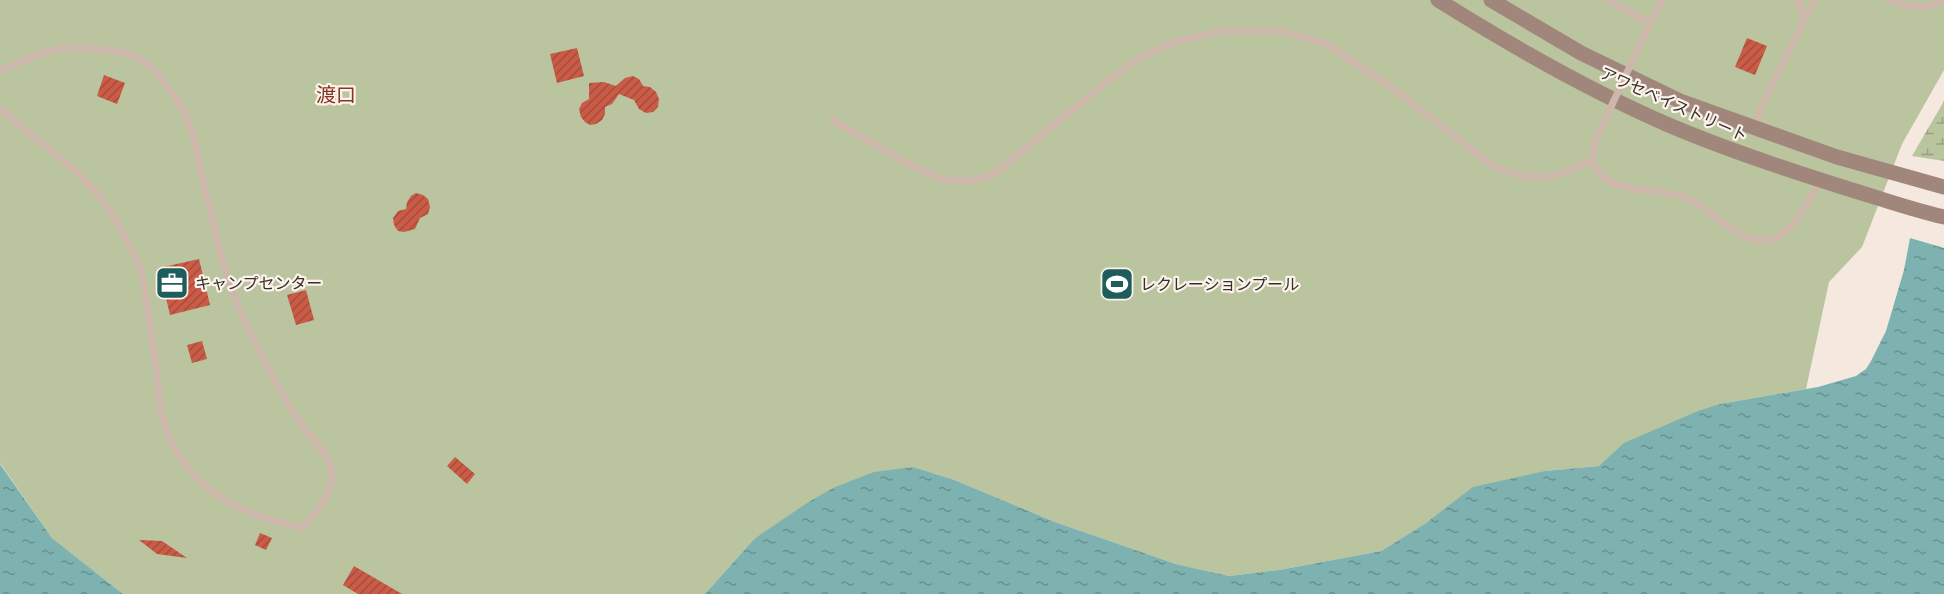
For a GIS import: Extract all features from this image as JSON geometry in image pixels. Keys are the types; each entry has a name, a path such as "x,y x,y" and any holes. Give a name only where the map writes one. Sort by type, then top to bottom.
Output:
{"main road":[{"name":"アワセベイストリート","path":"1438,0 1565,75 1670,126 1745,155 1939,216"},
{"name":"アワセベイストリート","path":"1491,0 1581,53 1680,101 1837,157 1943,186"}],"lane":[{"path":"1608,0 1650,23"},
{"path":"1662,0 1594,145 1592,160 1598,173 1617,186 1663,192 1687,199 1712,213 1744,237 1759,241 1775,238 1788,231 1821,180"},
{"path":"1797,0 1803,13 1801,27"},
{"path":"1754,129 1760,110 1815,0"},
{"path":"1888,0 1903,5 1926,8 1944,0"},
{"path":"833,120 905,162 943,180 970,181 993,175 1105,83 1140,58 1177,42 1223,31 1280,32 1327,44 1398,92 1494,167 1522,176 1545,177 1566,172 1592,160"},
{"path":"0,71 35,56 68,48 132,55 157,74 177,98 190,124 223,265 242,317 301,425 326,458 332,472 330,489 321,506 304,528 271,521 241,509 211,492 188,470 174,448 161,415 147,307 139,267 129,244 97,192 0,108"}],"green space":[{"path":"0,0 1944,0 1944,70 1902,144 1862,247 1829,282 1806,389 1720,404 1612,456 1599,466 1545,471 1426,523 1381,551 1279,570 1229,576 1176,564 1055,522 952,479 913,467 754,539 705,594 123,594 52,538 0,463"},
{"path":"1944,101 1944,161 1912,156"}],"water":[{"path":"1910,238 1944,248 1944,594 705,594 754,539 807,503 833,488 874,472 913,467 952,479 1055,522 1176,564 1229,576 1279,570 1381,551 1426,523 1473,487 1545,471 1599,466 1624,443 1698,411 1720,404 1818,387 1856,376 1866,369 1886,331 1904,270"},
{"path":"0,464 52,538 123,594 0,594"}],"building":[{"path":"1747,38 1767,46 1755,75 1735,67"},
{"path":"577,48 584,76 557,83 550,54"},
{"path":"104,75 125,83 117,104 97,96"},
{"path":"633,76 639,79 643,86 650,87 656,92 659,99 658,107 653,112 646,113 639,109 634,100 619,94 612,104 605,107 602,120 590,125 585,122 579,109 582,103 589,99 589,83 604,82 616,86 625,78"},
{"path":"416,193 428,199 430,207 428,214 420,218 415,229 398,231 393,218 398,211 406,209 407,202"},
{"path":"199,259 210,305 170,315 159,268"},
{"path":"306,290 314,320 296,325 287,295"},
{"path":"202,341 207,359 192,363 187,345"},
{"path":"455,457 475,474 467,484 447,466"},
{"path":"260,533 272,538 266,550 255,545"},
{"path":"139,540 162,541 187,558 157,554"},
{"path":"354,566 402,594 358,594 343,585"}],"place":[{"name":"キャンプセンター","path":"172,283"},
{"name":"レクレーションプール","path":"1117,284"}],"district":[{"name":"渡口","path":"336,94"}]}
